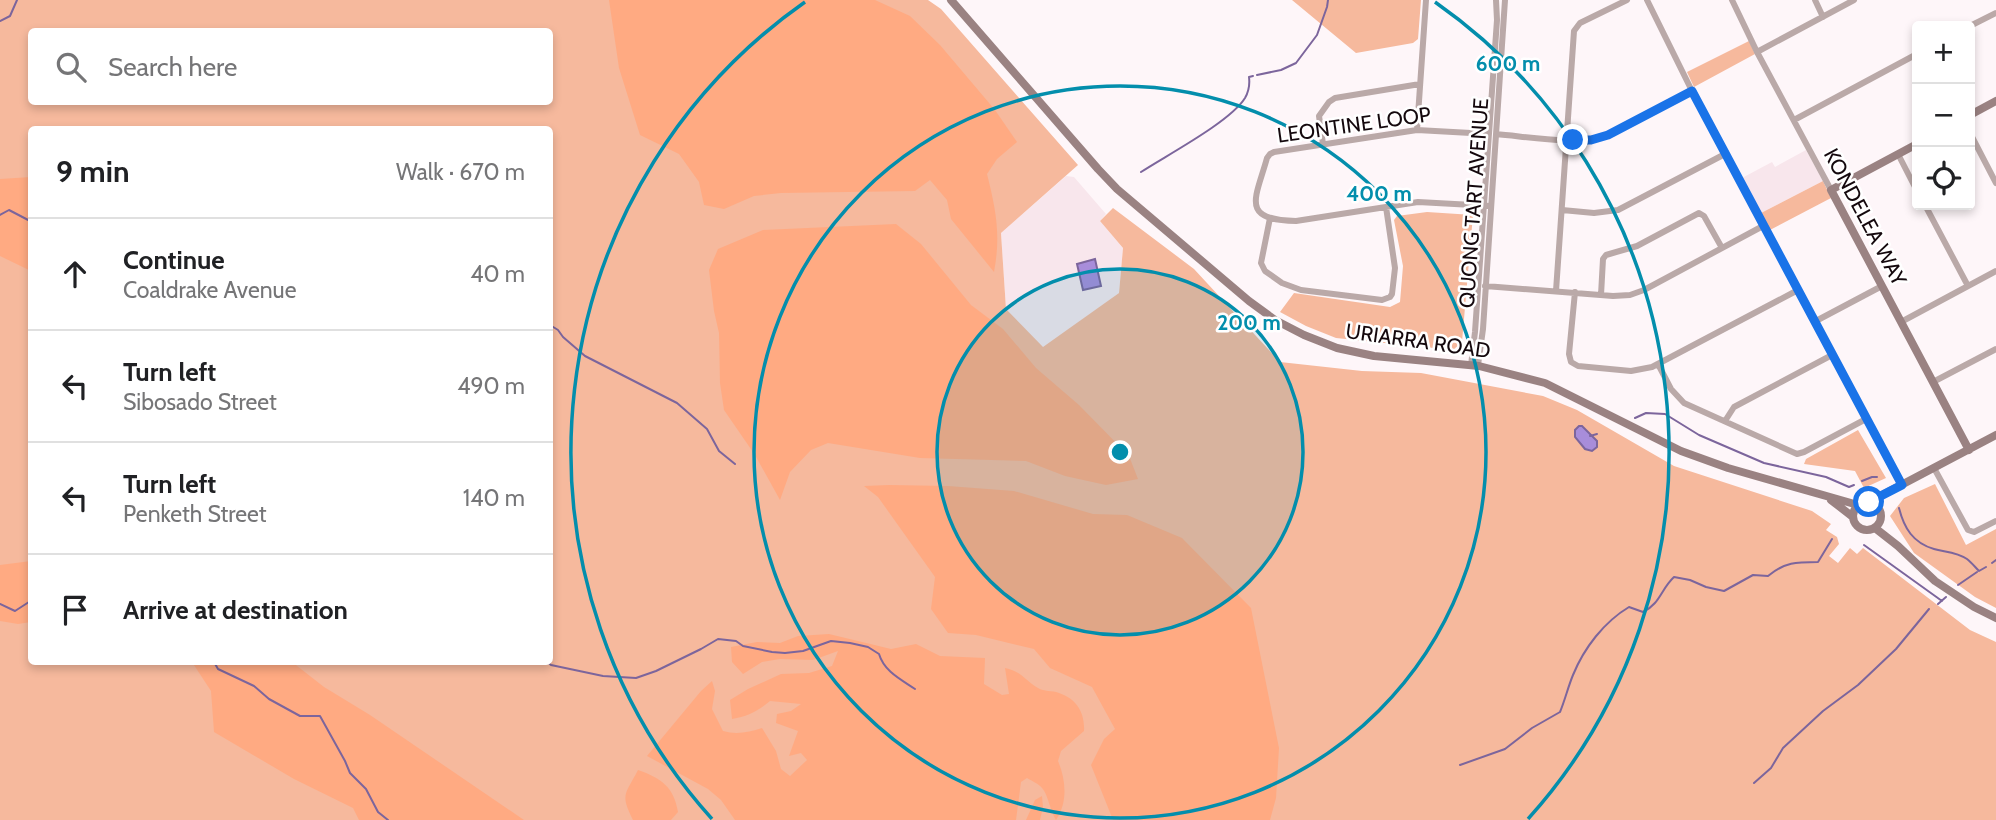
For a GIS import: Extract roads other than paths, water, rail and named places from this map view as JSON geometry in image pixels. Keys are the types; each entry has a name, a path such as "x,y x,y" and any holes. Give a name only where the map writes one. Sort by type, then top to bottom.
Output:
{"street":[{"name":"URIARRA ROAD","path":"951,0 1117,189 1275,320 1336,348 1374,356 1475,365 1545,383 1681,451 1728,468 1858,505"},
{"path":"1417,130 1426,0"},
{"name":"QUONG TART AVENUE","path":"1493,134 1496,0"},
{"name":"QUONG TART AVENUE","path":"1475,365 1505,0"},
{"path":"1556,291 1576,26 1627,0"},
{"path":"1647,0 1899,487"},
{"name":"KONDELEA WAY","path":"1732,0 1757,52 1969,450"},
{"path":"1815,0 1823,17"},
{"path":"1757,52 1854,0"},
{"path":"1975,24 1996,13"},
{"path":"1794,120 1912,57"},
{"path":"1323,144 1319,116 1335,98 1420,84"},
{"name":"LEONTINE LOOP","path":"1270,218 1259,214 1255,202 1270,154 1417,130 1591,140 1608,135 1692,91"},
{"path":"1975,113 1996,101"},
{"path":"1975,143 1996,183"},
{"path":"1831,190 1912,147"},
{"path":"1562,210 1594,213 1618,210 1725,154"},
{"path":"1898,154 1912,181"},
{"path":"1386,207 1395,268 1392,294 1385,300 1301,290 1282,283 1265,271 1261,263 1270,218 1296,221 1386,207 1426,202 1488,206"},
{"path":"1928,210 1968,286"},
{"path":"1601,295 1603,259 1606,255 1637,246 1699,213 1704,216 1721,248"},
{"path":"1482,286 1618,296 1636,293 1763,226"},
{"path":"1900,322 1996,271"},
{"path":"1814,322 1882,286"},
{"path":"1574,292 1569,354 1573,363 1578,366 1631,370 1647,369 1658,364 1798,290"},
{"path":"1933,382 1996,349"},
{"path":"1725,422 1734,407 1832,355"},
{"path":"1658,364 1679,399 1797,454 1866,419"},
{"path":"1878,524 1867,530 1860,528 1853,517 1858,505 1899,487 1996,435"},
{"path":"1934,468 1968,530 1974,532 1996,521"},
{"path":"1899,487 1880,509 1878,524 1935,581 1996,618"},
{"name":"URIARRA ROAD","path":"1826,496 1853,517"},
{"path":"1869,502 1880,509"}],"waterway":[{"path":"0,21 10,16 17,0"},
{"path":"1257,75 1281,70 1296,63 1317,35 1328,0"},
{"path":"1141,172 1226,117 1245,98 1249,77 1253,76"},
{"path":"0,215 9,210 28,220"},
{"path":"553,327 585,356 677,403 707,429 719,451 735,464"},
{"path":"1635,418 1646,413 1665,414 1699,435 1764,463 1826,477 1849,487 1854,485"},
{"path":"1590,436 1597,434"},
{"path":"1862,481 1877,477"},
{"path":"1899,508 1907,528 1920,543 1963,557 1979,571 1986,567"},
{"path":"1460,765 1505,749 1532,728 1560,712 1578,665 1596,636 1611,620 1629,607 1643,612 1649,609 1674,577 1724,591 1753,575 1768,576 1791,564 1818,562 1832,539"},
{"path":"1864,545 1942,601"},
{"path":"1992,563 1996,560"},
{"path":"1958,585 1977,572"},
{"path":"1938,604 1946,597"},
{"path":"0,604 15,611 28,603"},
{"path":"1754,783 1771,768 1783,748 1896,649 1929,609"},
{"path":"551,665 603,676 636,678 656,671 718,639 785,653 803,651 831,641 868,647 879,654 893,674 915,689"},
{"path":"216,665 218,669 254,686 269,699 300,716 320,716 350,773 366,789 378,812 388,820"}]}
